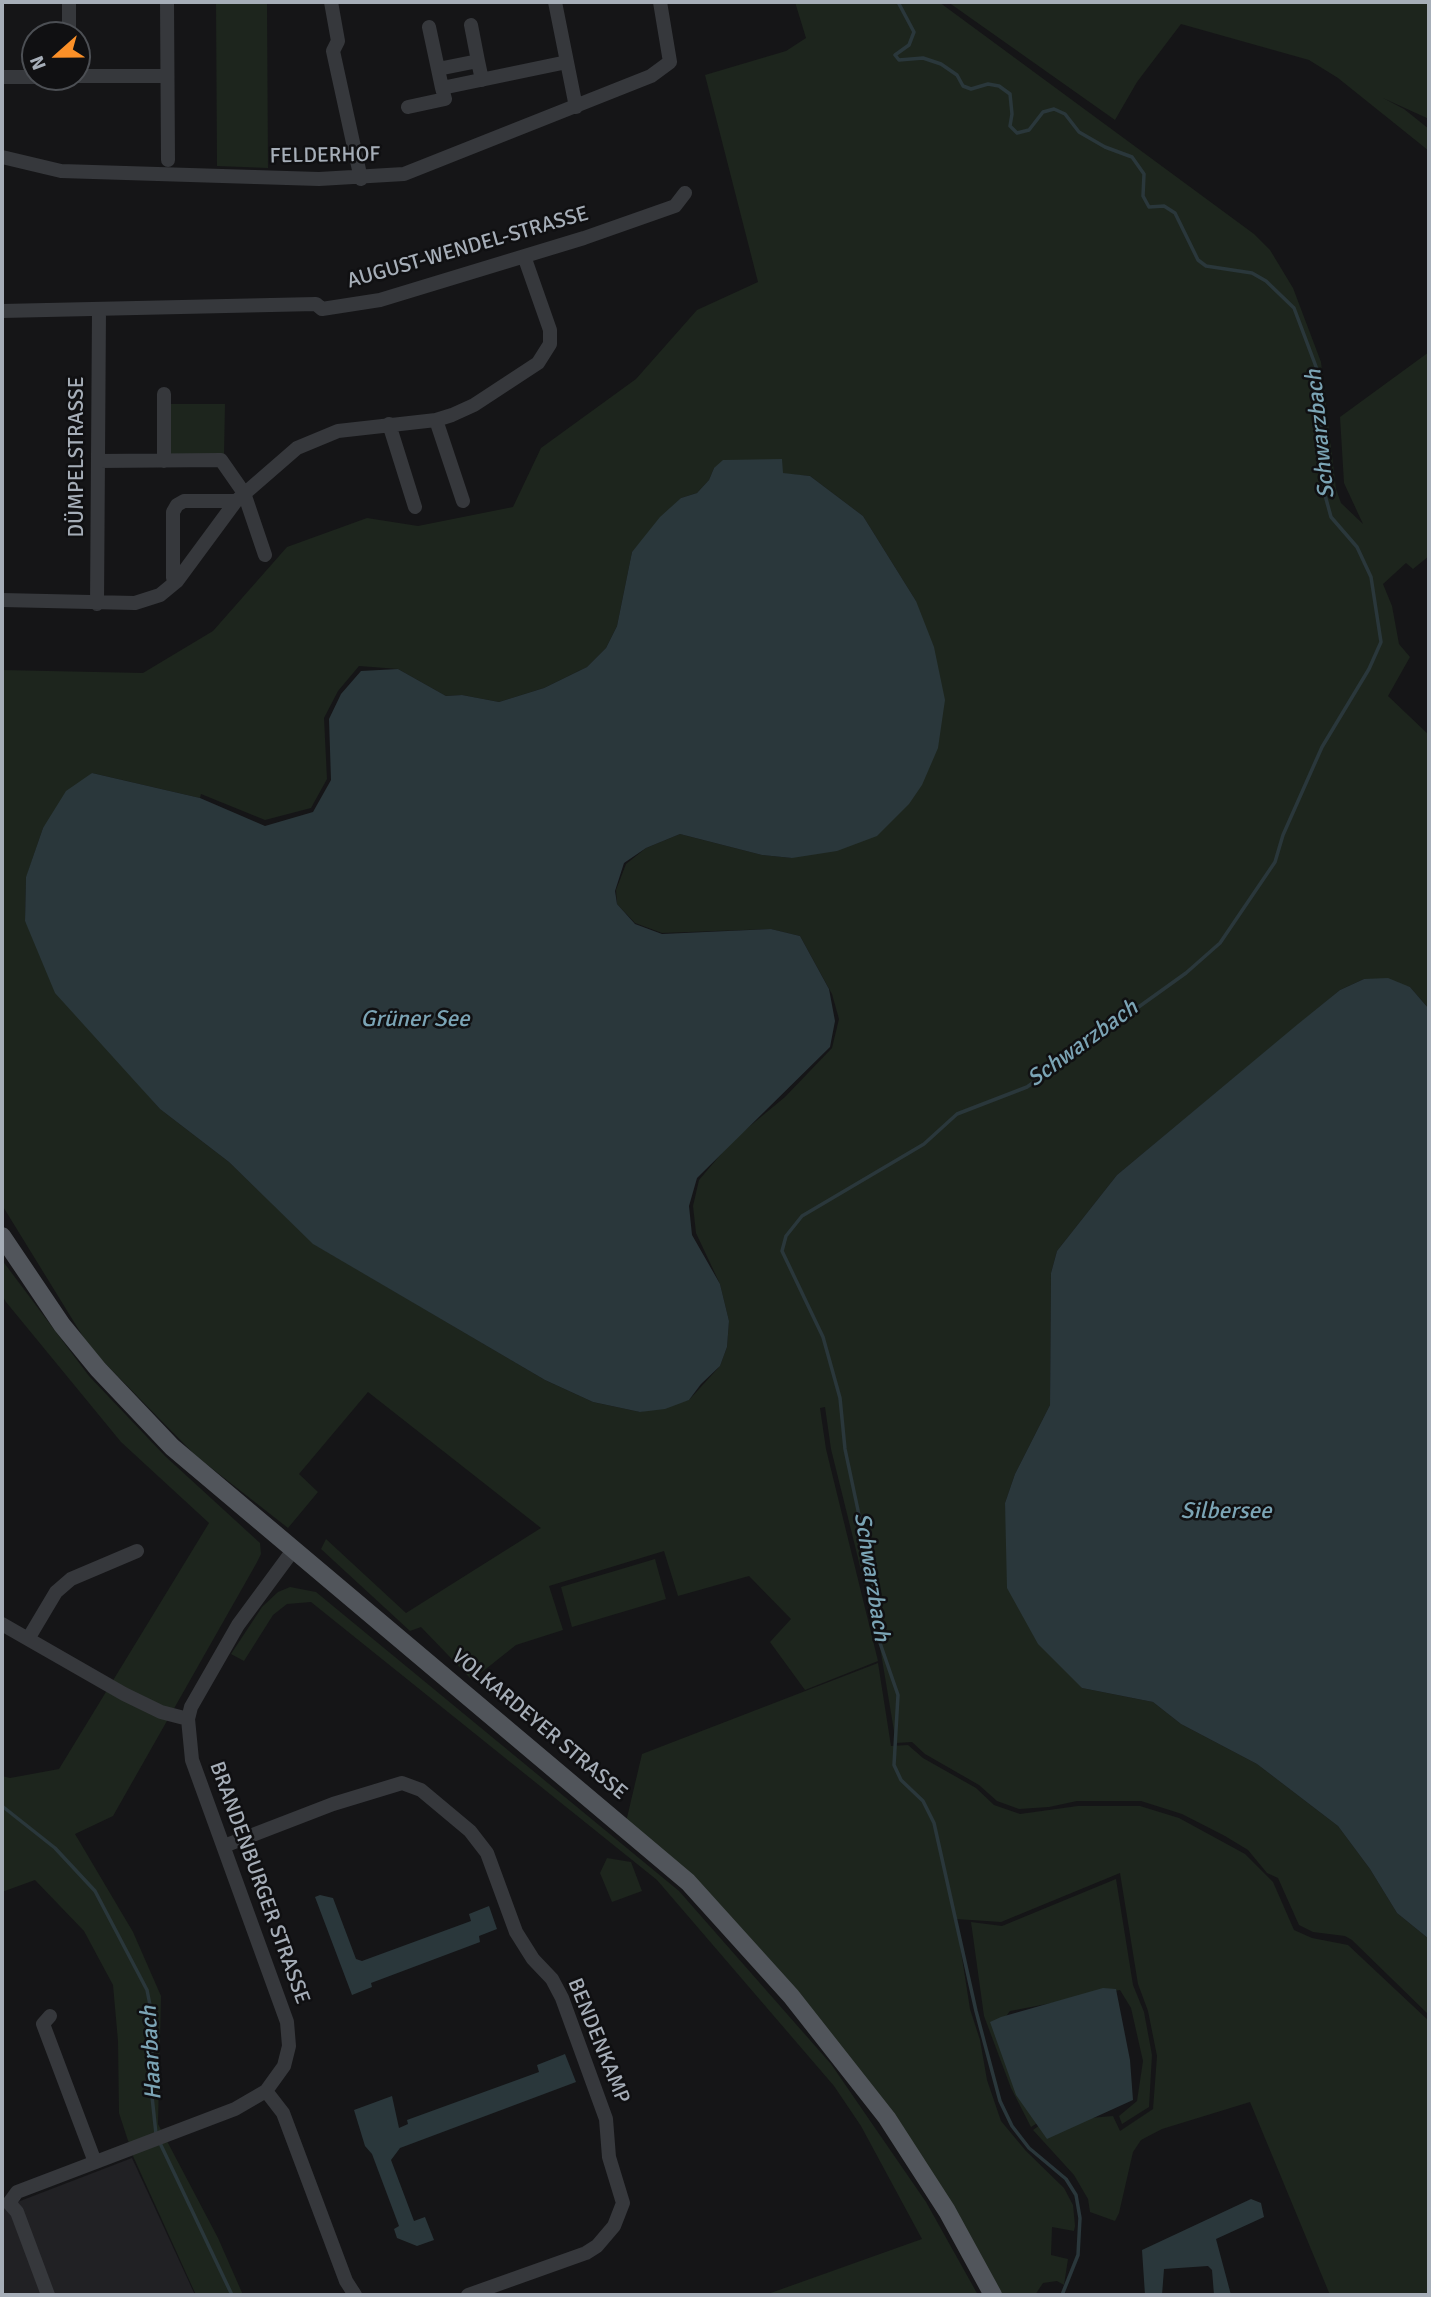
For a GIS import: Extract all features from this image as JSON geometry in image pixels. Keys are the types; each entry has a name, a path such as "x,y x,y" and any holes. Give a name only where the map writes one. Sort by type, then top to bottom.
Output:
{"main road":[{"name":"VOLKARDEYER STRASSE","path":"2,1236 62,1325 134,1409 172,1447 688,1882 791,1996 887,2118 947,2211 993,2295"}],"street":[{"path":"69,2 69,21"},
{"path":"167,2 169,160"},
{"path":"331,2 338,41 333,51 361,179"},
{"path":"555,2 576,107"},
{"name":"FELDERHOF","path":"2,157 61,172 361,179 404,174 651,76 670,62 660,2"},
{"path":"471,25 482,80"},
{"path":"408,107 445,99 429,27"},
{"path":"438,69 478,61"},
{"path":"442,88 567,62"},
{"path":"91,76 167,76"},
{"path":"2,77 21,77"},
{"name":"AUGUST-WENDEL-STRASSE","path":"2,311 316,304 323,309 380,300 675,206 685,193"},
{"path":"2,600 97,604 148,600 177,581 240,498 278,462 309,441 338,431 436,420 474,405 538,363 550,344 550,330 524,256"},
{"name":"DÜMPELSTRASSE","path":"97,604 99,310"},
{"path":"164,394 164,461"},
{"path":"436,420 463,501"},
{"path":"389,425 415,507"},
{"path":"98,461 221,460 265,555"},
{"path":"177,581 173,578 173,512 177,505 184,501 240,498"},
{"path":"2,1624 124,1694 161,1712 188,1718 191,1707 238,1625 294,1549"},
{"path":"28,1639 56,1592 71,1579 137,1551"},
{"name":"BRANDENBURGER STRASSE","path":"6,2203 17,2192 235,2109 265,2091 284,2066 289,2046 287,2022 192,1760 188,1718"},
{"name":"BENDENKAMP","path":"224,1846 333,1804 402,1783 412,1785 431,1798 470,1831 487,1853 516,1932 533,1959 552,1979 562,1998 606,2119 611,2166 622,2203 614,2227 597,2246 586,2253 468,2295"},
{"path":"50,2016 43,2024 95,2162"},
{"path":"265,2091 283,2113 346,2281 355,2295"},
{"path":"6,2203 17,2212 48,2295"}],"shaded area":[{"path":"216,2 267,2 268,168 217,166"},
{"path":"795,2 939,2 1254,234 1270,250 1293,288 1321,362 1336,489 1341,503 1363,524 1344,483 1340,417 1429,352 1429,556 1413,569 1406,563 1383,584 1392,606 1399,644 1410,657 1388,696 1429,735 1429,1009 1410,987 1364,979 1340,990 1117,1175 1057,1251 1051,1273 1050,1405 1015,1474 1005,1503 1007,1525 1082,1688 1153,1702 1181,1724 1257,1764 1338,1826 1370,1869 1397,1913 1429,1939 1429,2015 1352,1940 1345,1936 1313,1932 1299,1925 1278,1878 1267,1873 1248,1850 1182,1814 1141,1801 1077,1801 1049,1807 1019,1809 997,1801 979,1785 925,1754 912,1742 896,1743 880,1647 831,1449 825,1407 820,1408 826,1449 878,1661 805,1690 770,1642 791,1619 749,1576 678,1596 664,1551 549,1586 563,1630 516,1645 472,1680 421,1627 410,1631 321,1549 326,1539 406,1613 541,1528 368,1392 299,1474 318,1492 288,1528 196,1456 90,1348 2,1205 2,670 143,673 213,631 287,547 367,518 418,526 513,507 541,448 636,379 697,310 758,282 705,75 786,51 806,38","holes":["714,468 810,476 863,516 916,601 792,858 762,855 680,834 646,848 626,864 616,890 617,904 635,923 662,933 771,929 800,936 832,994 839,1019 832,1048 785,1097 733,1140 699,1180 693,1206 696,1233 720,1284 729,1321 727,1347 720,1366 689,1400 640,1412 593,1402 545,1380 314,1244 229,1162 160,1109 115,1057 25,921 26,878 43,828 92,773 200,798 201,794 265,820 311,808 327,779 324,718 338,691 359,666 398,669 446,696 462,695 499,702 544,688 587,667 606,648 617,626 632,552 681,498 697,493 709,480"]},
{"path":"948,2 1429,2 1429,119 1383,98 1404,109 1429,129 1429,151 1338,78 1309,60 1181,24 1137,82 1115,120"},
{"path":"171,404 225,404 224,455 171,455"},
{"path":"2,1260 89,1376 165,1456 260,1543 261,1554 256,1564 113,1816 75,1834 133,1932 161,1996 158,2124 218,2238 243,2295 196,2295 133,2156 119,2113 118,2041 113,1985 84,1931 35,1880 2,1892 2,1776 10,1778 59,1769 209,1523 121,1442 6,1302 2,1295"},
{"path":"655,1559 666,1599 572,1627 561,1587"},
{"path":"290,1587 316,1592 679,1891 831,2064 926,2202 978,2295 765,2295 922,2239 861,2126 834,2086 657,1880 311,1602 287,1604 273,1615 244,1661 231,1654 262,1607 278,1592"},
{"path":"878,1663 891,1746 908,1745 923,1758 976,1788 994,1805 1020,1814 1078,1806 1140,1806 1179,1818 1245,1854 1273,1882 1294,1930 1312,1938 1348,1945 1429,2021 1429,2295 1330,2295 1250,2102 1162,2129 1141,2140 1133,2152 1115,2221 1090,2212 1088,2199 1074,2175 1033,2130 1044,2122 1113,2116 1120,2131 1153,2109 1157,2056 1148,2011 1138,1984 1120,1873 1001,1922 956,1919 970,2009 980,2040 987,2080 1001,2121 1026,2151 1064,2188 1073,2205 1074,2231 1052,2227 1051,2255 1068,2259 1064,2285 1057,2281 1043,2283 1035,2295 999,2295 895,2120 626,1822 642,1754"},
{"path":"607,1858 631,1862 642,1891 612,1902 600,1873"},
{"path":"1116,1879 1133,1985 1144,2012 1152,2055 1149,2107 1122,2124 1119,2116 1137,2101 1143,2061 1131,2008 1120,1990 1010,2011 1000,2024 1039,2122 1031,2127 1011,2088 984,2016 971,1922 1002,1926"},
{"path":"132,2158 195,2295 2,2295 2,2208"}],"water":[{"name":"Grüner See","path":"782,459 783,473 810,476 863,516 916,601 934,647 945,700 938,748 922,785 909,804 877,836 837,851 792,858 762,855 680,834 646,848 624,863 615,891 617,904 635,924 662,934 771,929 800,936 829,989 835,1021 830,1047 697,1178 689,1206 692,1235 720,1284 729,1321 727,1347 720,1366 689,1400 665,1409 640,1412 593,1402 545,1380 313,1244 229,1162 160,1109 55,993 25,921 26,877 43,828 66,791 92,773 200,798 265,826 313,812 331,780 329,719 341,694 361,671 398,669 446,696 462,695 499,702 544,688 587,667 606,648 617,626 632,552 660,517 681,498 697,493 709,480 714,468 723,460"},
{"name":"Silbersee","path":"1388,978 1410,987 1429,1009 1429,1939 1397,1913 1370,1869 1338,1826 1257,1764 1181,1724 1153,1702 1082,1688 1038,1644 1007,1588 1005,1503 1015,1474 1050,1405 1051,1273 1057,1251 1117,1175 1298,1024 1340,990 1364,979"},
{"path":"320,1895 333,1898 356,1959 362,1961 471,1921 469,1914 489,1906 497,1929 479,1936 480,1942 371,1983 372,1987 352,1995 315,1897"},
{"path":"1103,1988 1116,1989 1130,2060 1133,2100 1047,2139 1016,2095 990,2022"},
{"path":"565,2054 576,2082 400,2148 391,2160 414,2221 425,2217 434,2240 417,2246 397,2238 394,2229 399,2226 372,2154 365,2146 354,2110 392,2096 399,2128 408,2124 407,2120 539,2072 537,2065"},
{"path":"1251,2199 1261,2203 1264,2217 1216,2239 1231,2295 1214,2295 1212,2270 1208,2266 1164,2269 1162,2295 1145,2295 1142,2250"}],"waterway":[{"name":"Schwarzbach","path":"898,2 914,32 909,45 895,55 899,60 923,58 941,64 957,75 963,86 971,89 988,84 999,86 1010,94 1010,126 1017,133 1029,130 1043,112 1054,109 1065,114 1079,132 1105,147 1132,157 1144,174 1143,196 1149,207 1164,206 1175,213 1198,260 1206,266 1252,273 1266,281 1294,308 1318,372 1325,495 1331,517 1357,547 1371,577 1381,642 1369,669 1322,747 1283,835 1275,862 1220,943 1186,973 1027,1087 957,1114 924,1144 802,1216 786,1236 782,1251 823,1337 840,1398 845,1449 859,1515 867,1532 879,1640 898,1695 894,1765 901,1780 923,1801 934,1823 976,2011 1000,2101 1012,2126 1029,2148 1066,2179 1076,2195 1080,2218 1078,2255 1062,2295"},
{"name":"Haarbach","path":"2,1806 55,1848 95,1891 147,1990 153,2020 151,2087 156,2134"},
{"name":"Haarbach","path":"159,2141 232,2295"}]}
